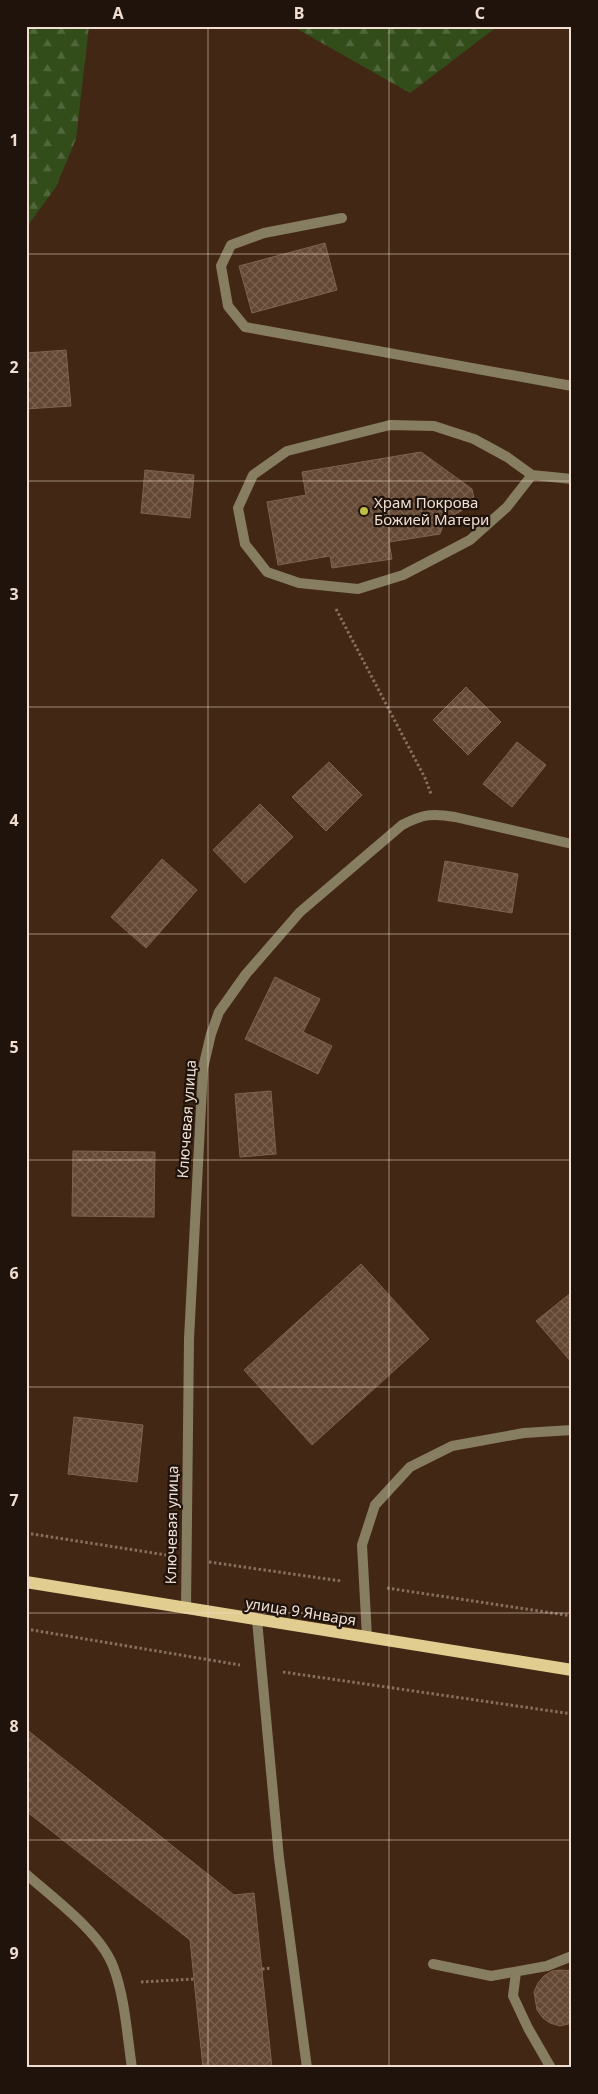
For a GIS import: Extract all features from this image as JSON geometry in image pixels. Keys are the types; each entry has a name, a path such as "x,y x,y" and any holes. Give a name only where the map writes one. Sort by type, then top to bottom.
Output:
{"main road":[{"name":"улица 9 Января","path":"26,1582 572,1670"}],"lane":[{"path":"342,218 264,233 231,245 221,266 228,306 245,327 572,386"},
{"path":"532,475 507,507 470,540 403,575 358,589 299,583 267,572 245,544 238,508 253,475 287,450 390,425 434,426 474,439 507,457 532,475 572,479"},
{"name":"Ключевая улица","path":"186,1609 189,1339 203,1068 211,1034 219,1012 246,974 300,912 402,825 420,816 437,814 455,817 572,844"},
{"path":"367,1638 362,1545 375,1504 410,1467 452,1446 524,1433 572,1430"},
{"path":"257,1620 279,1858 307,2068"},
{"path":"26,1874 89,1930 113,1964 132,2068"},
{"path":"433,1964 491,1976 548,1966 572,1956"},
{"path":"516,1972 513,1996 528,2028 551,2068"}],"path":[{"path":"336,611 425,778"},
{"path":"26,1533 186,1559 572,1616"},
{"path":"26,1630 262,1669 572,1714"},
{"path":"118,1984 194,1979"}],"green space":[{"path":"26,26 89,26 76,139 56,187 26,228"},
{"path":"292,26 498,26 410,93"}],"building":[{"path":"325,243 337,290 252,313 239,266"},
{"path":"66,350 71,406 26,409 26,353"},
{"name":"Храм Покрова Божией Матери","path":"421,452 472,489 475,503 445,520 440,534 389,542 392,559 332,568 330,556 278,565 267,502 306,495 302,472"},
{"path":"145,470 194,475 190,518 141,513"},
{"path":"466,687 501,722 468,755 433,720"},
{"path":"517,742 546,765 512,807 483,784"},
{"path":"329,762 362,795 326,831 292,797"},
{"path":"260,804 293,837 245,883 213,850"},
{"path":"162,859 197,890 146,948 111,917"},
{"path":"445,861 518,874 512,913 438,901"},
{"path":"275,977 320,999 303,1032 332,1046 318,1074 245,1039"},
{"path":"271,1091 276,1154 240,1157 235,1094"},
{"path":"73,1151 155,1152 154,1217 72,1216"},
{"path":"361,1264 429,1339 312,1445 244,1370"},
{"path":"572,1292 572,1363 536,1321"},
{"path":"74,1417 143,1425 137,1482 68,1474"},
{"path":"26,1729 234,1895 254,1893 272,2068 203,2068 190,1940 26,1811"},
{"path":"552,1971 572,1971 572,2023 560,2026 550,2023 543,2018 537,2010 534,1992 544,1976"}],"place":[{"name":"Храм Покрова Божией Матери","path":"364,511"}]}
